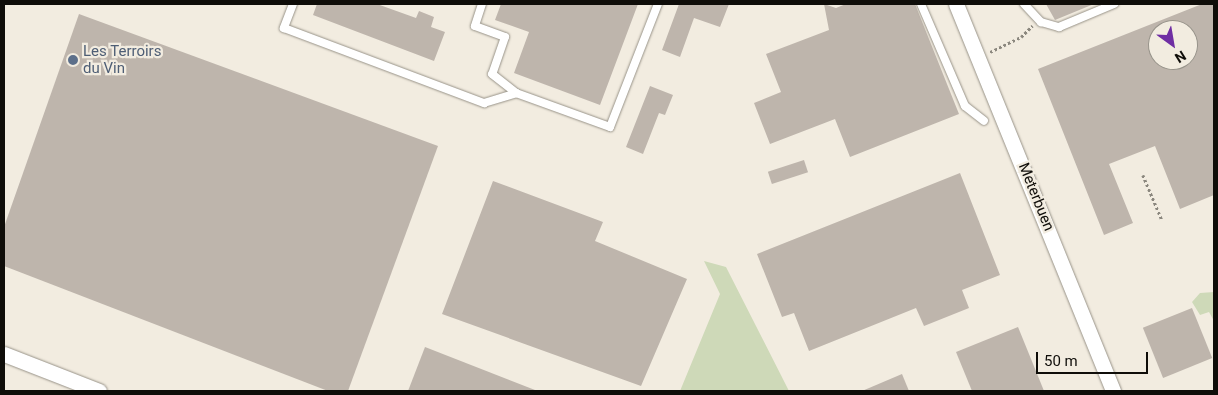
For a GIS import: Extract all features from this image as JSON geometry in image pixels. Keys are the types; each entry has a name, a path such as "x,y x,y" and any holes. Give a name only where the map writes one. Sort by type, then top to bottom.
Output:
{"street":[{"name":"Meterbuen","path":"956,4 980,57 1112,391"},
{"path":"4,354 99,391"}],"lane":[{"path":"294,4 284,28 484,102 516,93"},
{"path":"482,4 475,26 505,37 492,74 516,93 610,127 658,4"},
{"path":"921,4 964,106 984,122"},
{"path":"1024,4 1038,19 1058,27 1114,4"}],"path":[{"path":"980,57 1021,37 1038,19"},
{"path":"1143,175 1162,220"}],"green space":[{"path":"704,261 726,267 789,391 680,391 720,294"},
{"path":"1214,292 1214,321 1209,312 1200,315 1192,302 1200,293"}],"building":[{"path":"317,4 377,4 416,18 419,11 434,17 431,27 445,32 434,61 313,15"},
{"path":"501,4 638,4 600,105 514,73 529,32 495,20"},
{"path":"679,4 729,4 720,27 694,18 680,57 662,50"},
{"path":"824,4 836,8 846,4 915,4 959,114 850,157 835,119 770,144 754,103 781,92 766,54 829,30"},
{"path":"1046,4 1094,4 1055,20"},
{"path":"1202,4 1214,4 1214,195 1180,209 1155,146 1109,164 1133,223 1104,235 1038,69 1148,25 1148,70 1198,70 1198,20 1162,20"},
{"path":"79,14 438,146 348,391 328,391 4,266 4,227"},
{"path":"650,86 673,95 665,115 659,113 643,154 626,147"},
{"path":"804,160 808,172 772,184 768,172"},
{"path":"960,173 1000,275 962,290 969,308 924,326 916,308 809,351 794,313 782,317 757,254"},
{"path":"493,181 603,222 595,241 687,279 641,386 442,314"},
{"path":"1192,308 1212,358 1163,378 1143,328"},
{"path":"1018,327 1044,391 972,391 956,352"},
{"path":"425,347 535,390 535,391 408,391"},
{"path":"902,374 909,391 862,391"}],"place":[{"name":"Les Terroirs du Vin","path":"73,60"}]}
